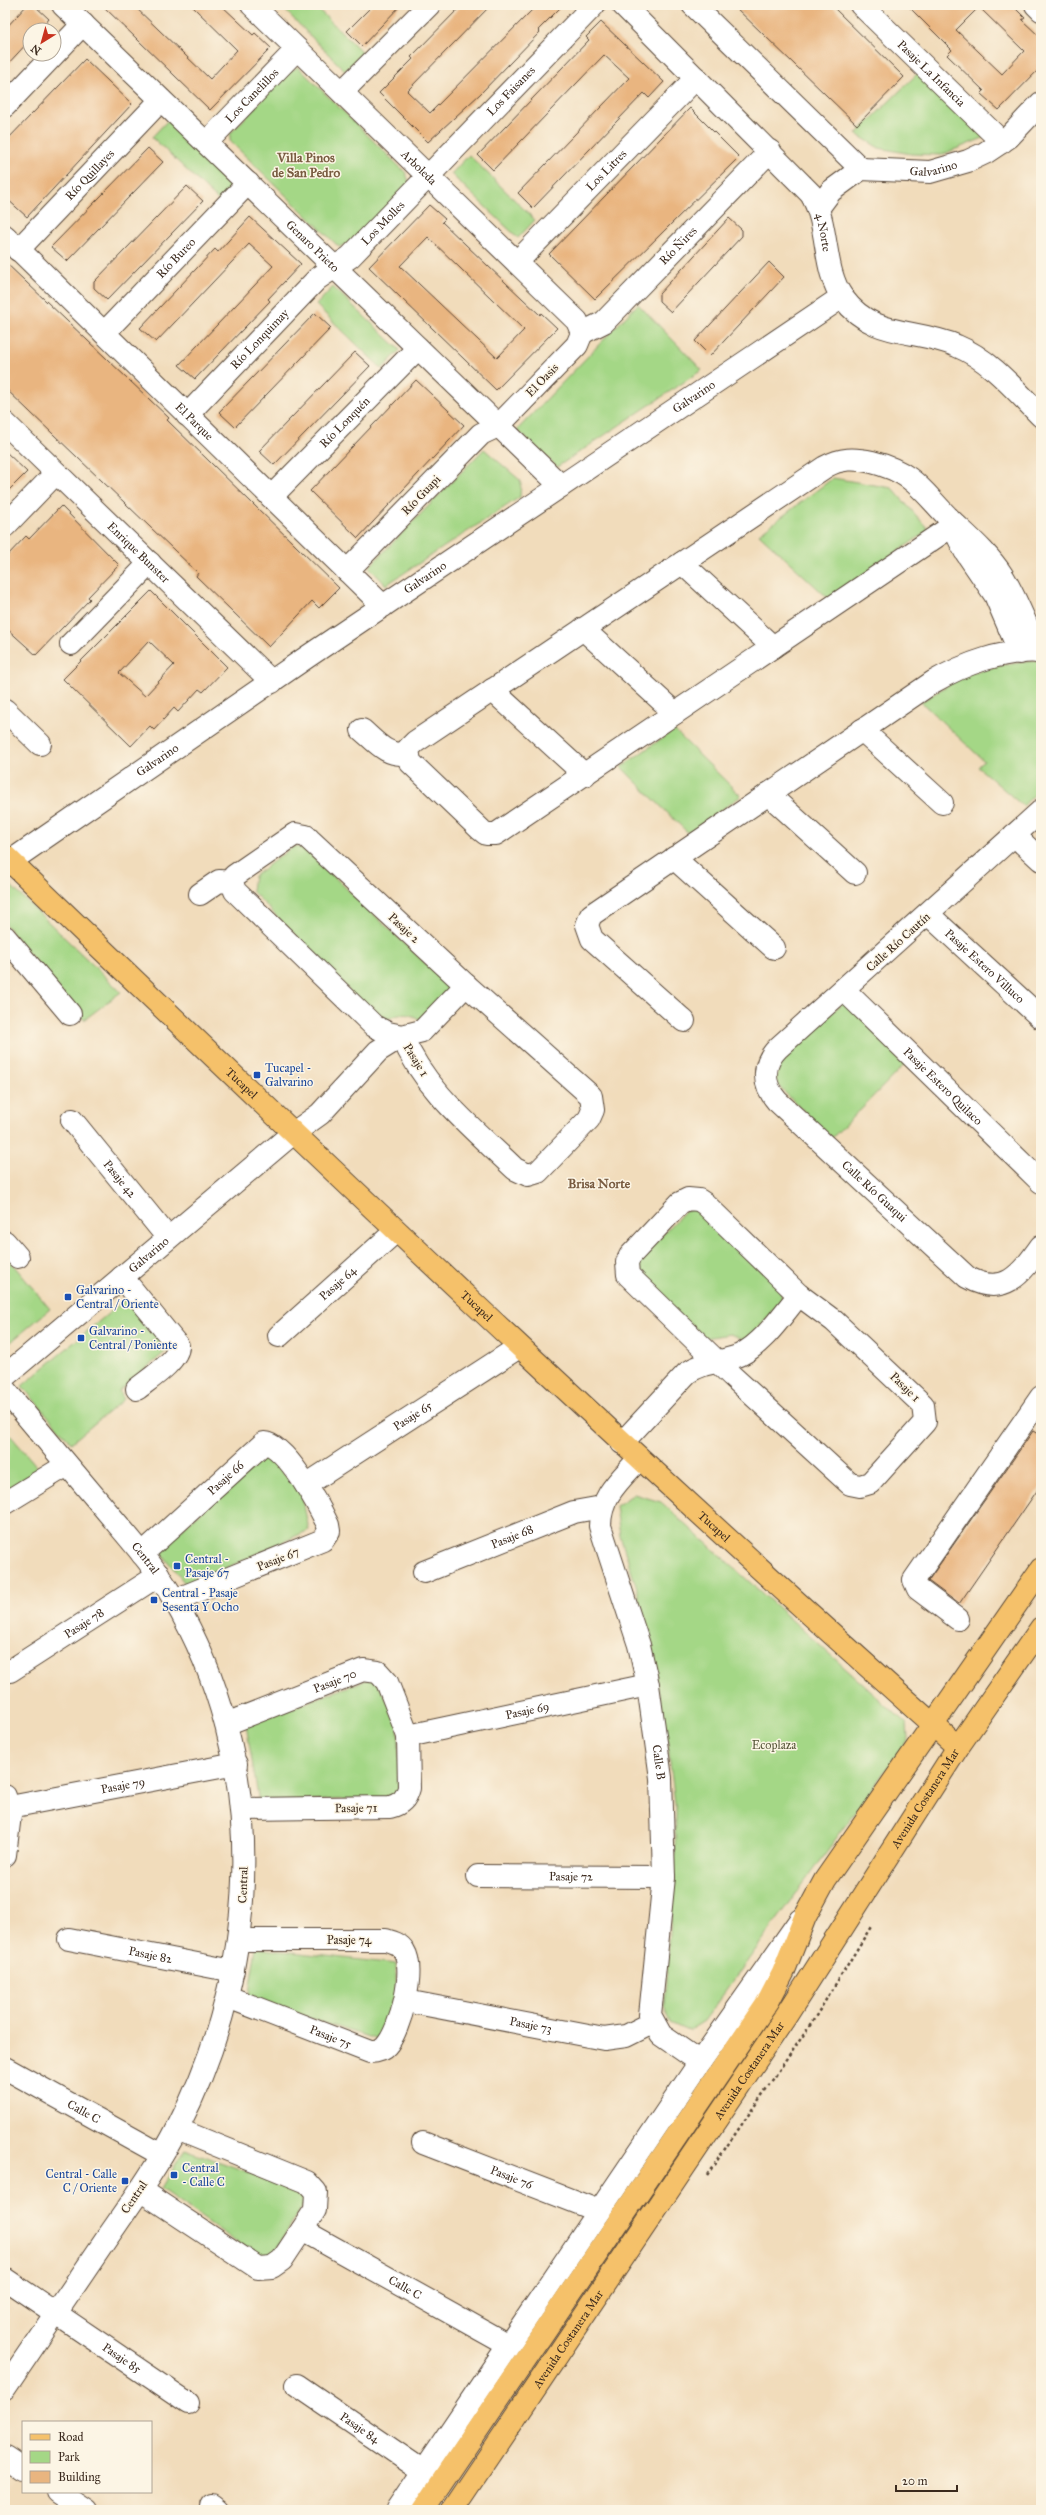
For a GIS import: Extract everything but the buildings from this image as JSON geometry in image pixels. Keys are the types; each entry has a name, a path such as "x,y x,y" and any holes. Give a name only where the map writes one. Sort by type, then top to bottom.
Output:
{"main road":[{"name":"Tucapel","path":"7,861 292,1134 639,1460 958,1747"},
{"name":"Avenida Costanera Mar","path":"423,2510 769,2000 783,1973 802,1922 815,1898 1041,1569"},
{"name":"Avenida Costanera Mar","path":"453,2510 791,2010 958,1747 1041,1628"}],"street":[{"name":"Genaro Prieto","path":"63,5 561,486"},
{"path":"342,92 429,5"},
{"name":"Los Faisanes","path":"428,176 594,5"},
{"name":"4 Norte","path":"623,5 803,183 819,207 832,274 842,297 863,319 876,326 941,340 971,354 998,374 1041,416"},
{"path":"693,5 861,169 831,191 819,207"},
{"name":"Pasaje La Infancia","path":"861,5 1002,142"},
{"path":"1036,5 1041,10"},
{"name":"Arboleda","path":"256,6 297,49 577,321 582,333"},
{"path":"5,106 83,24"},
{"name":"Los Canelillos","path":"206,143 297,49"},
{"name":"Los Litres","path":"517,262 696,78"},
{"name":"Río Quillayes","path":"12,243 161,100"},
{"name":"Galvarino","path":"861,169 930,172 968,161 1002,142 1041,103"},
{"name":"Río Ñires","path":"582,333 604,322 770,151"},
{"name":"Los Molles","path":"335,267 350,257 428,176"},
{"name":"Río Bureo","path":"104,333 248,183"},
{"name":"El Parque","path":"12,243 383,606"},
{"name":"Río Lonquimay","path":"187,415 318,279 335,267"},
{"name":"Galvarino","path":"7,861 842,297"},
{"name":"El Oasis","path":"498,426 577,345 582,333"},
{"name":"Río Lonquén","path":"271,497 418,348"},
{"name":"Enrique Bunster","path":"5,423 272,682"},
{"name":"Río Guapi","path":"347,571 481,434 498,426"},
{"path":"684,1021 592,939 587,925 595,911 950,672 987,659 1033,653 961,544 955,524 922,488 902,472 866,460 845,459 825,467 415,742 408,749 407,754 413,765 481,830 491,835 501,832 955,524"},
{"path":"5,526 56,473"},
{"path":"71,644 150,563"},
{"path":"682,563 773,647"},
{"path":"583,629 675,713"},
{"path":"492,690 585,775"},
{"path":"6,713 40,744"},
{"path":"362,730 390,753 397,755 407,754"},
{"path":"862,730 942,803"},
{"path":"768,794 854,873"},
{"name":"Calle Río Cautín","path":"765,1078 772,1054 1041,811"},
{"name":"Pasaje 2","path":"232,882 238,872 290,837 295,834 306,836 466,985 587,1093 594,1106"},
{"path":"1014,835 1041,860"},
{"path":"674,858 774,948"},
{"path":"200,894 219,881 232,882"},
{"name":"Pasaje 1","path":"232,882 235,891 374,1026 388,1033 402,1036 410,1055 443,1098 515,1169 523,1174 533,1174 542,1169 589,1119 594,1106"},
{"name":"Pasaje Estero Villuco","path":"928,914 1041,1018"},
{"path":"5,937 70,1014"},
{"path":"402,1036 422,1031 466,985"},
{"name":"Pasaje Estero Quilaco","path":"844,990 1041,1182"},
{"name":"Galvarino","path":"5,1376 292,1134 320,1114 378,1051 402,1036"},
{"name":"Calle Río Guaqui","path":"765,1078 771,1094 777,1101 967,1277 987,1285 998,1285 1014,1279 1021,1273 1041,1246"},
{"name":"Pasaje 42","path":"72,1120 168,1238"},
{"name":"Pasaje 1","path":"693,1198 705,1204 799,1295 834,1321 920,1401 925,1410 925,1422 870,1483 860,1486 850,1484 631,1280 626,1269 630,1256 680,1203 693,1198"},
{"name":"Pasaje 64","path":"280,1336 396,1231"},
{"path":"122,1277 178,1346 178,1350 173,1358 137,1389"},
{"path":"622,1443 687,1373 701,1365 734,1357 749,1349 799,1295"},
{"name":"Pasaje 65","path":"306,1485 520,1347"},
{"name":"Central","path":"5,1390 142,1554 159,1575 175,1600 205,1665 226,1724 236,1764 241,1809 243,1897 239,1940 228,1997 208,2061 177,2129 140,2190 5,2388"},
{"path":"958,1619 918,1589 914,1580 1041,1397"},
{"name":"Pasaje 66","path":"142,1554 264,1443 274,1446 306,1485"},
{"name":"Calle B","path":"639,1460 610,1491 602,1507 600,1526 628,1606 648,1685 661,1778 664,1877 650,2006 652,2023"},
{"path":"5,1503 67,1465"},
{"name":"Pasaje 67","path":"175,1600 323,1540 328,1531 328,1525 306,1485"},
{"name":"Pasaje 68","path":"424,1572 574,1512 602,1507"},
{"name":"Pasaje 78","path":"10,1671 159,1575"},
{"name":"Pasaje 70","path":"226,1724 363,1670 371,1670 378,1672 388,1682 408,1736"},
{"name":"Pasaje 69","path":"408,1736 648,1685"},
{"name":"Pasaje 71","path":"241,1809 390,1807 397,1805 407,1795 409,1788 408,1736"},
{"name":"Pasaje 79","path":"8,1802 236,1764"},
{"path":"5,1855 8,1802"},
{"name":"Pasaje 72","path":"478,1876 664,1877"},
{"name":"Avenida Costanera Mar","path":"396,2510 700,2062 815,1898"},
{"name":"Pasaje 82","path":"69,1939 233,1971"},
{"name":"Pasaje 74","path":"239,1940 394,1942 404,1950 407,1960 406,2001"},
{"name":"Pasaje 75","path":"228,1997 370,2052 380,2051 390,2041 406,2001"},
{"name":"Pasaje 73","path":"406,2001 604,2039 626,2036 652,2023"},
{"path":"652,2023 666,2040 700,2062"},
{"name":"Calle C","path":"5,2068 162,2155"},
{"path":"140,2190 258,2268 266,2268 277,2264 302,2230 317,2204 316,2192 307,2182 177,2129"},
{"name":"Pasaje 76","path":"423,2143 599,2211"},
{"name":"Calle C","path":"302,2230 508,2345"},
{"name":"Pasaje 85","path":"5,2280 188,2403"},
{"name":"Pasaje 84","path":"297,2385 423,2471"},
{"path":"5,2457 22,2468"},
{"path":"60,2493 85,2510"}],"green space":[{"path":"280,5 314,5 363,53 345,71"},
{"path":"298,67 406,173 410,185 349,243 339,247 230,141 230,134 288,72"},
{"path":"919,72 988,136 941,155 911,154 879,148 856,134"},
{"path":"170,118 236,183 219,201 152,137"},
{"path":"469,155 535,220 518,238 451,174"},
{"path":"333,287 400,350 382,369 316,305"},
{"path":"638,304 702,370 557,467 517,430"},
{"path":"484,449 521,481 520,497 386,585 369,567"},
{"path":"833,478 892,488 929,530 829,599 759,534"},
{"path":"1041,660 1041,788 1023,806 978,767 984,761 921,702 966,674 1003,665"},
{"path":"674,730 741,796 688,833 621,767"},
{"path":"294,846 305,849 448,985 447,995 422,1021 411,1015 402,1014 381,1023 252,891 254,876"},
{"path":"11,886 121,992 84,1020 5,924 5,890"},
{"path":"844,1002 907,1062 832,1138 780,1088 776,1080 780,1063 795,1045"},
{"path":"698,1208 780,1285 782,1300 747,1341 730,1334 705,1338 636,1275 637,1262 686,1210"},
{"path":"5,1255 50,1309 5,1347"},
{"path":"128,1297 170,1348 119,1391 124,1399 71,1443 22,1386"},
{"path":"5,1429 39,1469 5,1491"},
{"path":"267,1456 301,1491 309,1530 187,1586 158,1549"},
{"name":"Ecoplaza","path":"634,1494 661,1502 907,1724 908,1739 704,2021 688,2031 670,2023 664,2006 674,1884 676,1812 667,1737 653,1662 639,1595 620,1536 616,1506"},
{"path":"369,1679 376,1680 398,1721 400,1797 259,1803 246,1725"},
{"path":"256,1948 396,1964 396,1993 382,2041 248,1999"},
{"path":"185,2149 296,2190 305,2199 303,2206 273,2254 263,2257 248,2250 161,2189"}],"place":[{"name":"Tucapel - Galvarino","path":"257,1075"},
{"name":"Galvarino - Central / Oriente","path":"68,1297"},
{"name":"Galvarino - Central / Poniente","path":"81,1338"},
{"name":"Central - Pasaje 67","path":"177,1566"},
{"name":"Central - Pasaje Sesenta Y Ocho","path":"154,1600"},
{"name":"Central - Calle C","path":"174,2175"},
{"name":"Central - Calle C / Oriente","path":"125,2181"}],"district":[{"name":"Villa Pinos de San Pedro","path":"306,164"},
{"name":"Brisa Norte","path":"599,1183"}]}
